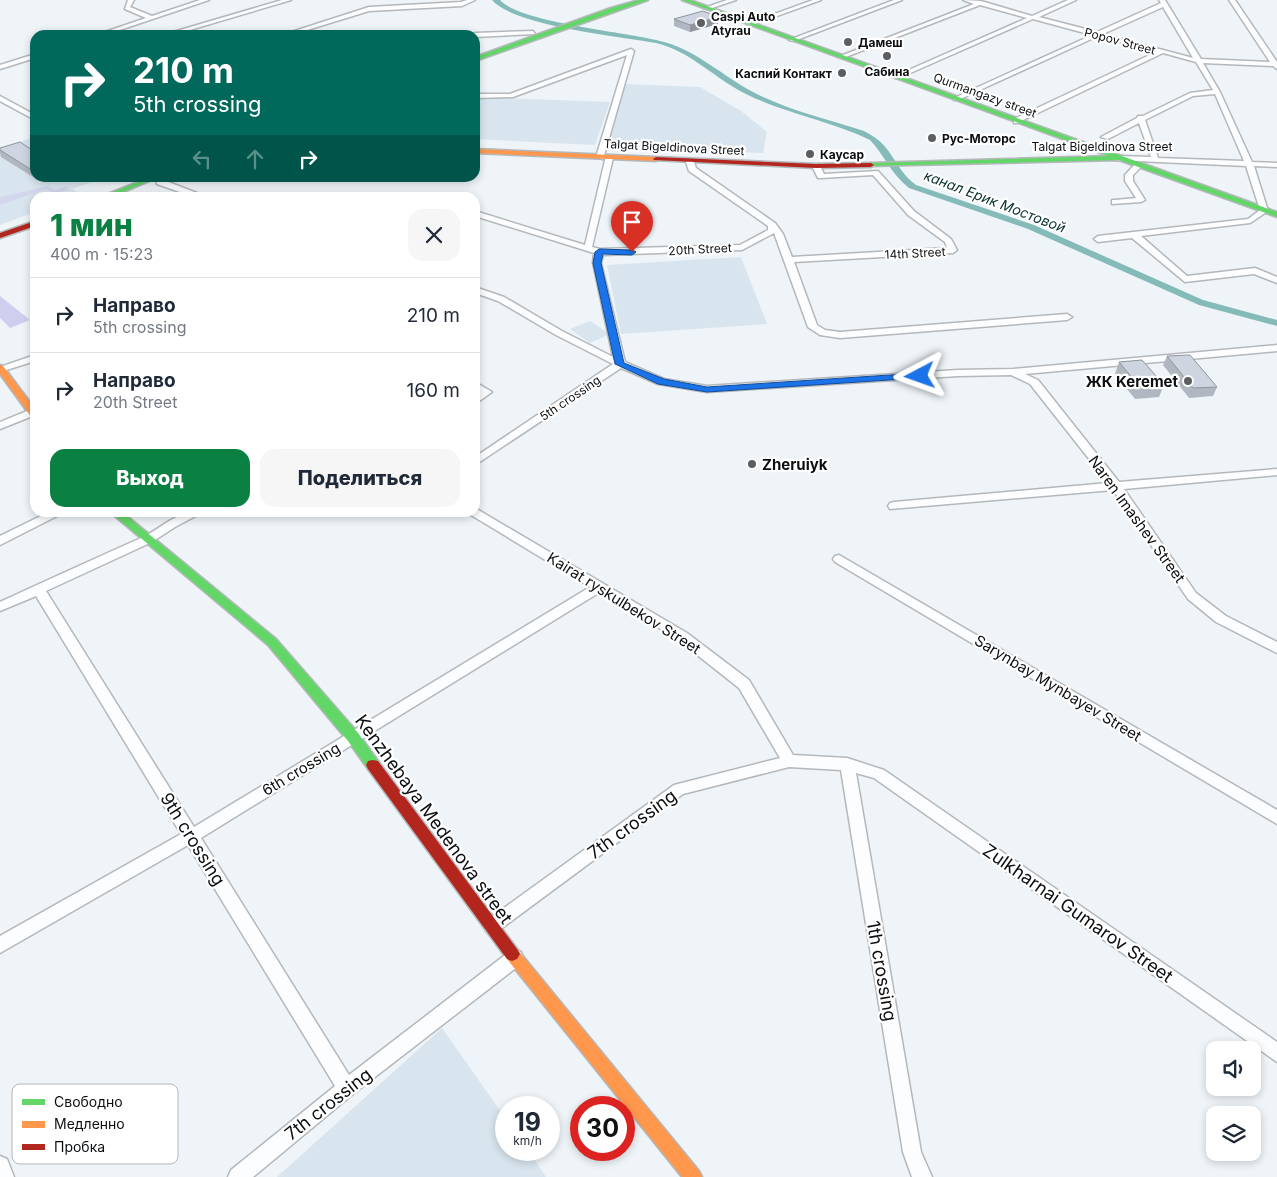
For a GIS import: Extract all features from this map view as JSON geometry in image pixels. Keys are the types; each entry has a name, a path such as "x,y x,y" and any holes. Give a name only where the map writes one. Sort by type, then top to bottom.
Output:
{"main road":[{"path":"480,52 628,0"},
{"path":"480,57 604,12 645,0"},
{"name":"Qurmangazy street","path":"685,0 1277,215"},
{"name":"Talgat Bigeldinova Street","path":"480,151 690,162 816,166 1118,158"},
{"path":"120,192 152,182"},
{"path":"132,192 154,182"},
{"path":"0,236 30,225"},
{"path":"0,243 30,232"},
{"path":"1,369 30,409"},
{"name":"Kenzhebaya Medenova street","path":"122,517 272,642 354,737 515,958 693,1177"}],"street":[{"path":"131,0 127,8 152,18"},
{"path":"115,30 206,0"},
{"path":"183,30 288,0"},
{"path":"377,9 380,6 379,0"},
{"path":"707,8 733,0"},
{"path":"750,24 818,0"},
{"path":"792,40 899,0"},
{"name":"Popov Street","path":"966,0 1199,61 1276,65"},
{"path":"841,57 988,0"},
{"path":"897,77 1073,0"},
{"path":"1232,0 1276,65"},
{"path":"303,30 377,9 470,2"},
{"path":"956,99 1163,2 1217,92 1249,163 1264,211 1250,221 1098,239"},
{"path":"480,35 533,33"},
{"path":"480,96 511,96 631,51 605,158 588,248"},
{"path":"1017,121 1161,52"},
{"path":"0,67 30,58"},
{"path":"19,61 30,60"},
{"path":"1105,137 1140,117 1192,94 1217,92"},
{"path":"0,98 30,115"},
{"path":"1140,117 1155,159"},
{"name":"Talgat Bigeldinova Street","path":"1118,158 1277,165"},
{"path":"690,162 692,169 772,225 779,234 790,260 813,327 823,333 840,335 1067,317"},
{"path":"1116,202 1141,200 1129,181 1129,175 1139,165"},
{"name":"14th Street","path":"790,260 953,250 948,241 911,213 875,173 821,176 816,166"},
{"path":"168,182 192,192"},
{"name":"20th Street","path":"480,216 599,252 614,253 742,247 772,232 772,225"},
{"path":"1136,236 1185,279 1255,271 1277,280"},
{"path":"599,252 597,263 620,364"},
{"path":"480,292 501,299 559,333 620,364 662,382 707,390 958,373 1013,372 1277,348"},
{"path":"1,369 30,360"},
{"name":"5th crossing","path":"480,459 620,364"},
{"name":"Naren Imashev Street","path":"1013,372 1034,382 1115,485 1192,596 1221,618 1277,648"},
{"path":"480,388 487,392 480,397"},
{"path":"0,426 30,415"},
{"path":"894,506 1277,472"},
{"name":"Kairat ryskulbekov Street","path":"480,515 682,636 744,684 789,761"},
{"path":"0,540 49,517"},
{"path":"0,607 148,539 171,524 187,517"},
{"name":"Sarynbay Mynbayev Street","path":"839,559 1277,818"},
{"name":"6th crossing","path":"0,945 191,836 599,587"},
{"name":"9th crossing","path":"39,590 347,1088"},
{"name":"7th crossing","path":"492,926 679,789 789,761 847,764 879,774"},
{"name":"1th crossing","path":"847,764 911,1142 922,1177"},
{"name":"Zulkharnai Gumarov Street","path":"879,774 1277,1053"},
{"name":"7th crossing","path":"238,1177 347,1088 515,958"},
{"path":"0,1166 4,1177"}],"shaded area":[{"name":"канал Ерик Мостовой","path":"492,0 500,0 511,8 552,21 648,38 676,46 688,51 742,86 766,98 793,109 864,131 882,143 902,171 916,185 1034,225 1203,300 1277,320 1277,326 1199,305 1028,229 909,188 897,177 870,140 855,133 763,102 736,89 681,52 669,47 544,23 522,17 504,9"},
{"path":"624,84 700,87 741,111 767,132 763,153 608,146"},
{"path":"480,97 610,102 595,145 480,139"},
{"path":"30,139 30,182 92,182 72,189 78,192 30,192 30,214 0,225 0,148"},
{"path":"48,186 55,190 69,187 66,189 69,190 60,192 46,189 30,192 30,195 0,205 0,197"},
{"path":"741,257 767,324 621,334 607,265"},
{"path":"0,296 30,320 10,328 0,318"},
{"path":"590,321 610,334 590,343 570,329"},
{"path":"442,1028 495,1103 495,1161 535,1161 546,1177 277,1177"}],"building":[{"path":"703,11 718,17 690,25 674,19"},
{"path":"20,142 30,149 30,169 0,150 0,148"},
{"path":"1190,355 1217,387 1193,388 1167,356"},
{"path":"1142,360 1164,385 1140,387 1119,362"}],"traffic: fast":[{"path":"480,57 613,9 645,0"},
{"path":"685,0 1277,215"},
{"path":"871,165 1118,158"},
{"path":"117,192 143,182"},
{"path":"121,517 272,642 353,737 373,765"}],"traffic: slow":[{"path":"480,151 656,159"},
{"path":"0,368 30,409"},
{"path":"512,954 693,1177"}],"traffic: jam":[{"path":"656,159 816,166 871,165"},
{"path":"0,236 30,225"},
{"path":"373,765 512,954"}],"place":[{"name":"Caspi Auto Atyrau","path":"701,23"},
{"name":"Дамеш","path":"848,42"},
{"name":"Сабина","path":"887,56"},
{"name":"Каспий Контакт","path":"842,73"},
{"name":"Рус-Моторс","path":"932,138"},
{"name":"Каусар","path":"810,154"},
{"name":"ЖК Keremet","path":"1188,381"},
{"name":"Zheruiyk","path":"752,464"}],"route":[{"path":"632,252 599,252 597,263 620,364 662,382 707,390 920,376"}]}
